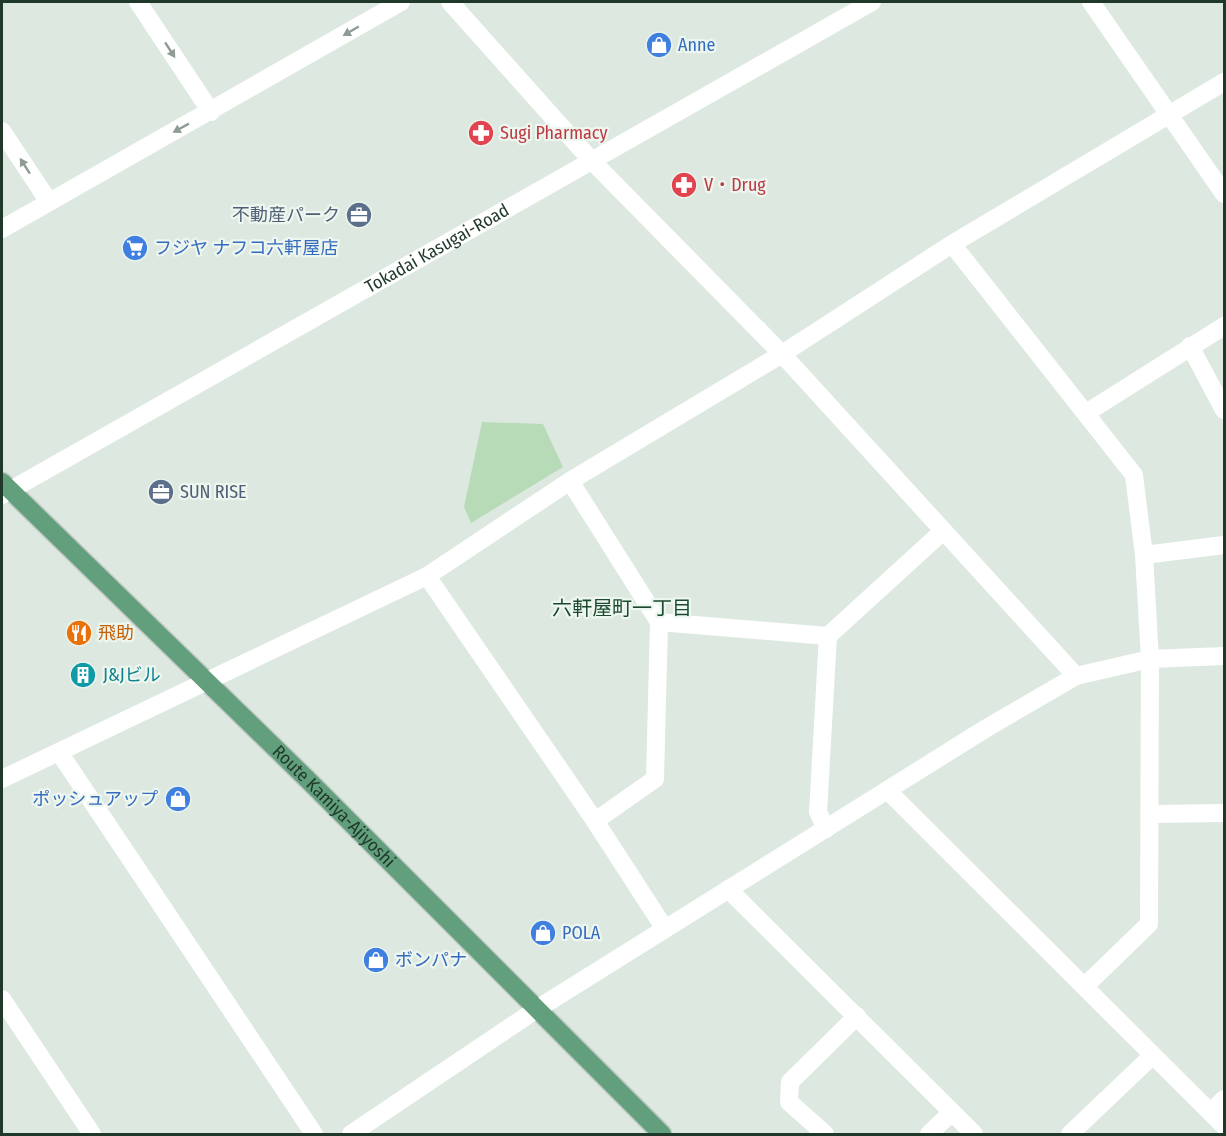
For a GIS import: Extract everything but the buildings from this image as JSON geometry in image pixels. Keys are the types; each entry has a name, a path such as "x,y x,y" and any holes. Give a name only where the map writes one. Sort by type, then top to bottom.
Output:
{"main road":[{"name":"Route Kamiya-Ajiyoshi","path":"4,489 207,681 662,1134"}],"street":[{"path":"138,2 210,112"},
{"path":"2,229 401,2"},
{"path":"450,2 591,160 782,354 942,532 1076,676"},
{"name":"Tokadai Kasugai-Road","path":"4,489 872,2"},
{"path":"1091,2 1168,117 1224,194"},
{"path":"2,779 427,576 570,481 782,354 952,244 1224,82"},
{"path":"2,131 49,202"},
{"path":"952,244 1134,475 1144,555 1150,659 1149,924 1085,986"},
{"path":"1086,413 1224,326"},
{"path":"1190,346 1224,410"},
{"path":"570,481 659,622 655,779 595,821"},
{"path":"826,829 818,812 828,636 942,532"},
{"path":"1144,555 1224,545"},
{"path":"427,576 595,821 665,929"},
{"path":"659,622 828,636"},
{"path":"351,1134 537,1009 728,889 889,792 985,729 1076,676 1150,659 1224,656"},
{"path":"59,752 314,1134"},
{"path":"889,792 1224,1126"},
{"path":"1150,814 1224,813"},
{"path":"728,889 974,1134"},
{"path":"2,999 92,1134"},
{"path":"825,1134 789,1102 790,1082 857,1016"},
{"path":"1070,1134 1152,1056"},
{"path":"1211,1112 1224,1099"},
{"path":"929,1134 952,1112"}],"green space":[{"path":"482,422 543,424 563,467 471,523 464,507"}],"place":[{"name":"Anne","path":"659,45"},
{"name":"Sugi Pharmacy","path":"481,133"},
{"name":"V・Drug","path":"684,185"},
{"name":"不動産パーク","path":"359,215"},
{"name":"フジヤ ナフコ六軒屋店","path":"135,248"},
{"name":"SUN RISE","path":"161,492"},
{"name":"飛助","path":"79,633"},
{"name":"J&Jビル","path":"83,675"},
{"name":"ポッシュアップ","path":"178,799"},
{"name":"POLA","path":"543,933"},
{"name":"ボンパナ","path":"376,960"}],"district":[{"name":"六軒屋町一丁目","path":"622,608"}]}
